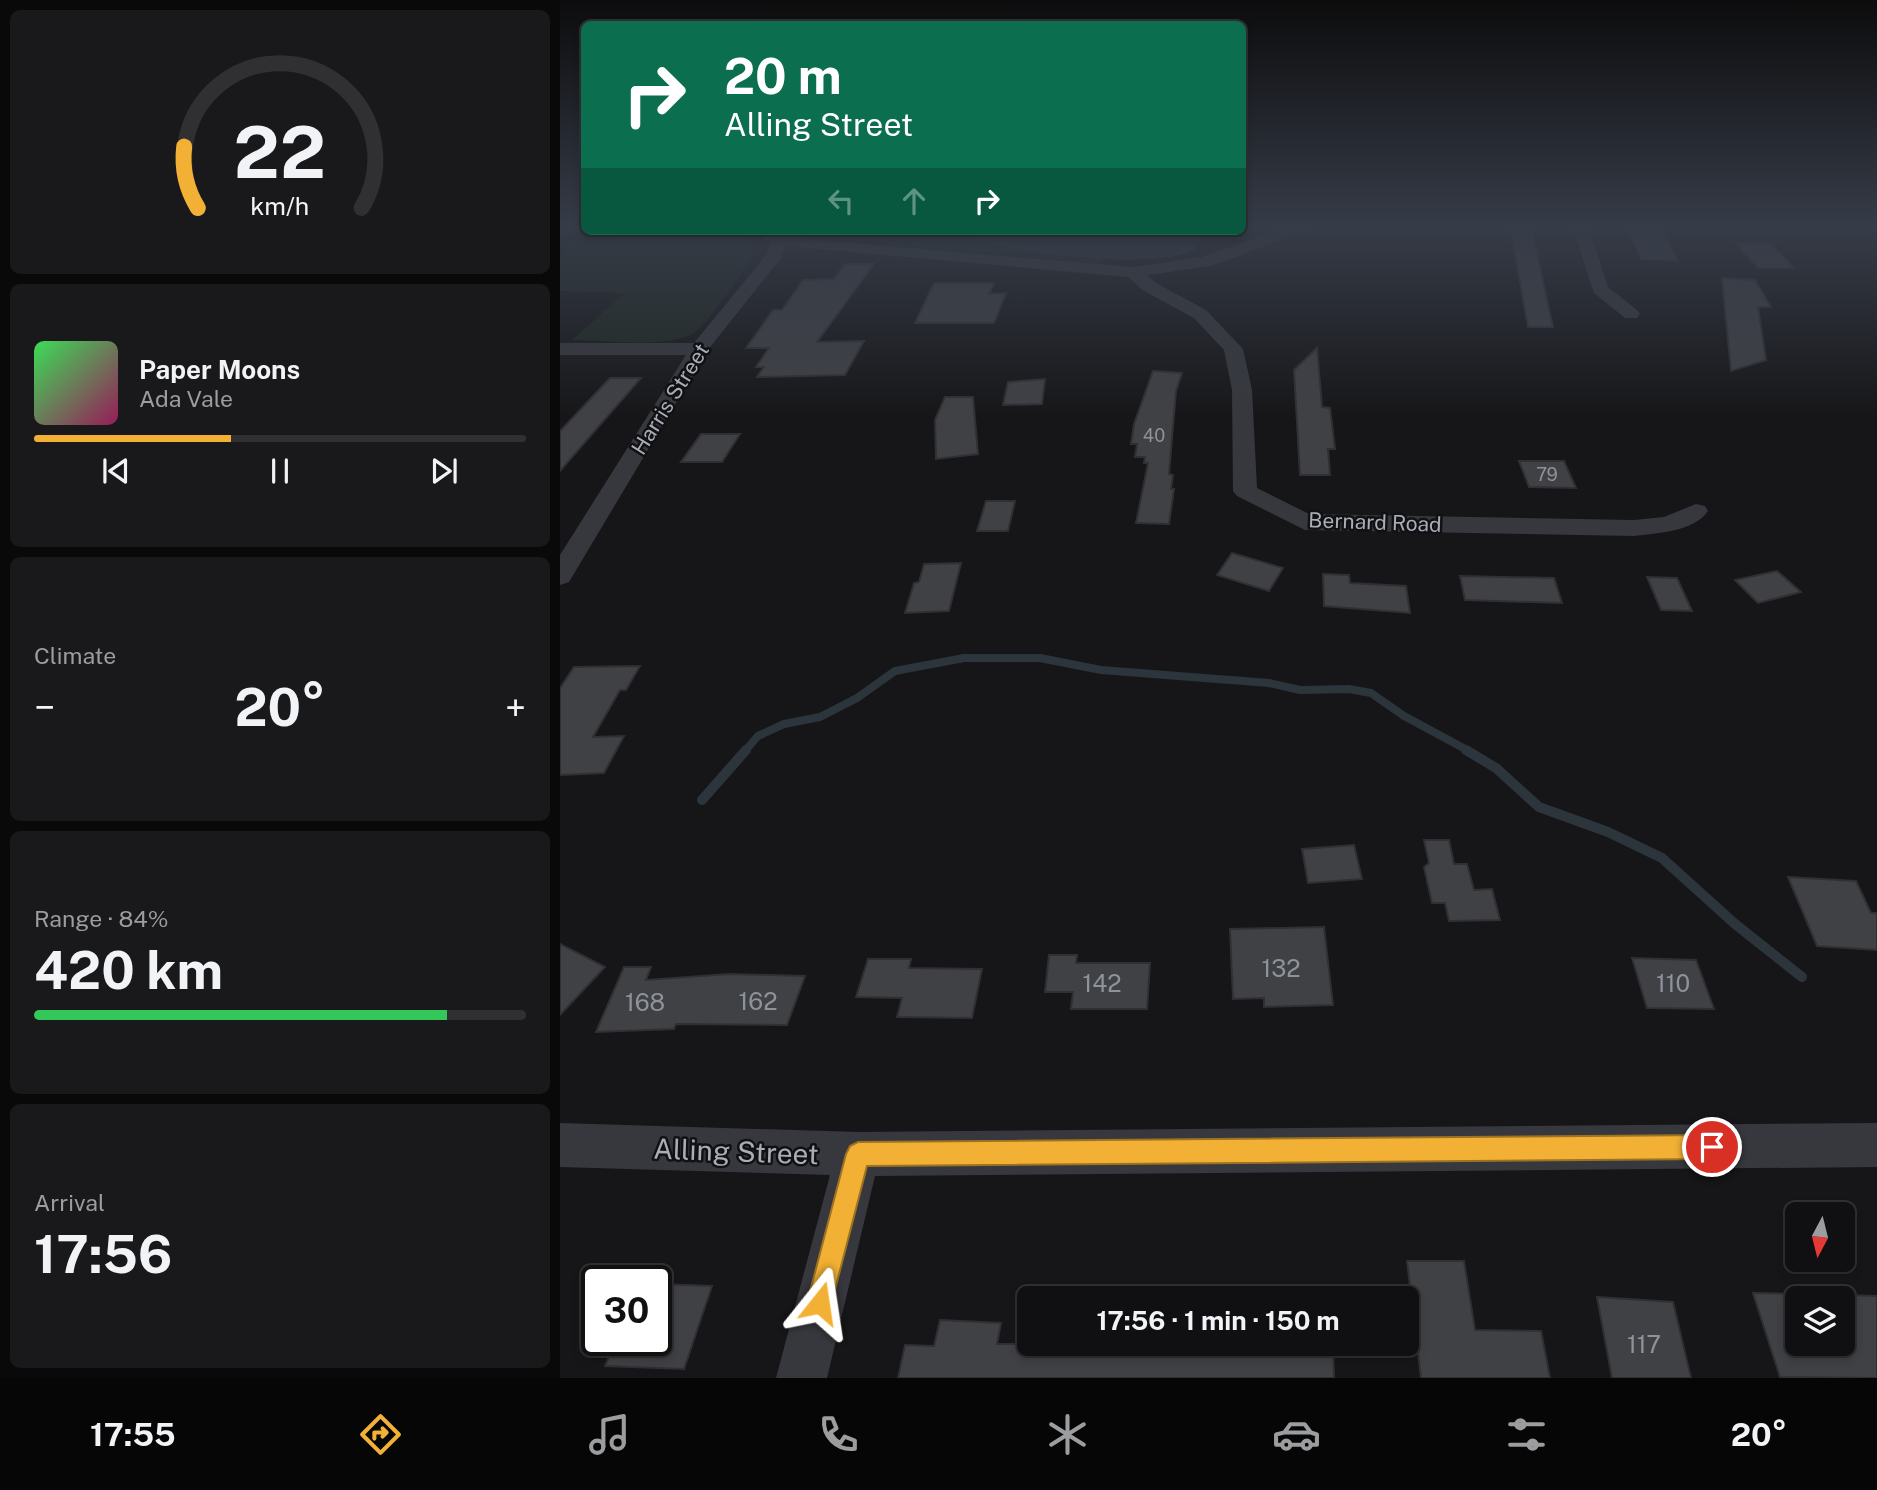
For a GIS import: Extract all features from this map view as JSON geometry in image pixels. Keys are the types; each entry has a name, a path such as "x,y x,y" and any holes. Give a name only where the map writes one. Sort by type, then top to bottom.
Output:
{"street":[{"name":"Harris Street","path":"560,576 699,349 747,290"},
{"name":"Bernard Road","path":"1154,290 1200,314 1233,349 1242,390 1245,491 1305,522 1634,528 1668,524 1696,511"},
{"path":"1602,290 1630,313"},
{"path":"560,349 699,349"},
{"name":"Alling Street","path":"560,1145 858,1154 1877,1145"},
{"path":"801,1378 858,1154"}],"shaded area":[{"path":"729,290 691,335 649,342 572,340 625,293 560,291"}],"building":[{"path":"796,290 855,290 817,342 864,341 845,375 757,377 764,367 756,367 769,348 746,348 773,310 782,310"},
{"path":"931,290 991,290 989,294 1006,293 994,323 915,323"},
{"path":"1521,290 1545,290 1553,327 1528,327"},
{"path":"1723,290 1761,290 1771,307 1758,307 1766,360 1731,371"},
{"path":"1317,348 1322,407 1330,408 1335,449 1328,449 1330,475 1300,475 1294,370"},
{"path":"1153,371 1182,373 1176,391 1169,474 1173,475 1171,489 1174,489 1169,524 1136,523 1148,463 1144,463 1145,457 1135,457 1137,444 1131,444 1134,424"},
{"path":"610,378 641,378 560,471 560,431"},
{"path":"1045,379 1042,404 1003,405 1008,382"},
{"path":"945,397 973,397 978,454 936,459 935,420"},
{"path":"701,434 740,434 722,462 681,462"},
{"path":"1519,461 1564,461 1576,488 1529,487"},
{"path":"986,501 1015,501 1008,531 977,531"},
{"path":"1232,553 1283,568 1269,591 1217,575"},
{"path":"961,563 949,611 905,613 914,583 919,582 924,564"},
{"path":"1777,571 1801,592 1758,603 1735,580"},
{"path":"1323,574 1349,575 1350,583 1406,586 1410,613 1324,606"},
{"path":"1460,576 1554,578 1562,603 1465,600"},
{"path":"1647,577 1677,578 1692,611 1661,610"},
{"path":"640,666 626,690 620,690 593,737 624,736 604,773 560,775 560,688 574,667"},
{"path":"1424,840 1449,840 1454,864 1467,864 1474,890 1492,889 1500,920 1449,921 1445,903 1432,903 1424,867 1429,863"},
{"path":"1354,845 1362,879 1308,883 1302,849"},
{"path":"1788,877 1856,881 1871,913 1877,913 1877,950 1817,946"},
{"path":"1324,927 1333,1005 1264,1007 1264,998 1233,999 1230,929"},
{"path":"560,944 605,967 560,1015"},
{"path":"1049,955 1077,955 1076,963 1150,963 1147,1009 1071,1009 1073,992 1045,992"},
{"path":"1632,958 1696,960 1714,1009 1647,1008"},
{"path":"868,959 911,959 909,968 982,969 972,1018 897,1017 902,998 856,997"},
{"path":"624,967 651,967 646,980 729,974 805,976 787,1025 676,1024 674,1029 596,1032"},
{"path":"1407,1261 1464,1261 1475,1330 1541,1331 1550,1378 1421,1378 1418,1356 1419,1286 1410,1286"},
{"path":"672,1285 712,1286 684,1369 605,1366 609,1356 672,1356"},
{"path":"1753,1293 1785,1294 1785,1356 1855,1356 1855,1295 1877,1296 1877,1378 1780,1377"},
{"path":"1597,1297 1673,1302 1691,1378 1612,1378"},
{"path":"940,1320 1001,1323 997,1344 1017,1344 1017,1356 1333,1356 1334,1378 898,1378 905,1345 934,1346"}],"waterway":[{"path":"745,751 758,736 784,724 820,717 857,698 895,671 964,658 1040,658 1101,670 1269,683 1300,690 1349,689 1371,693 1404,716 1469,751"},
{"path":"702,800 746,750"},
{"path":"1466,750 1496,768 1539,807 1608,832 1662,858 1735,924 1802,977"}],"route":[{"path":"820,1303 858,1154 1712,1147"}]}
